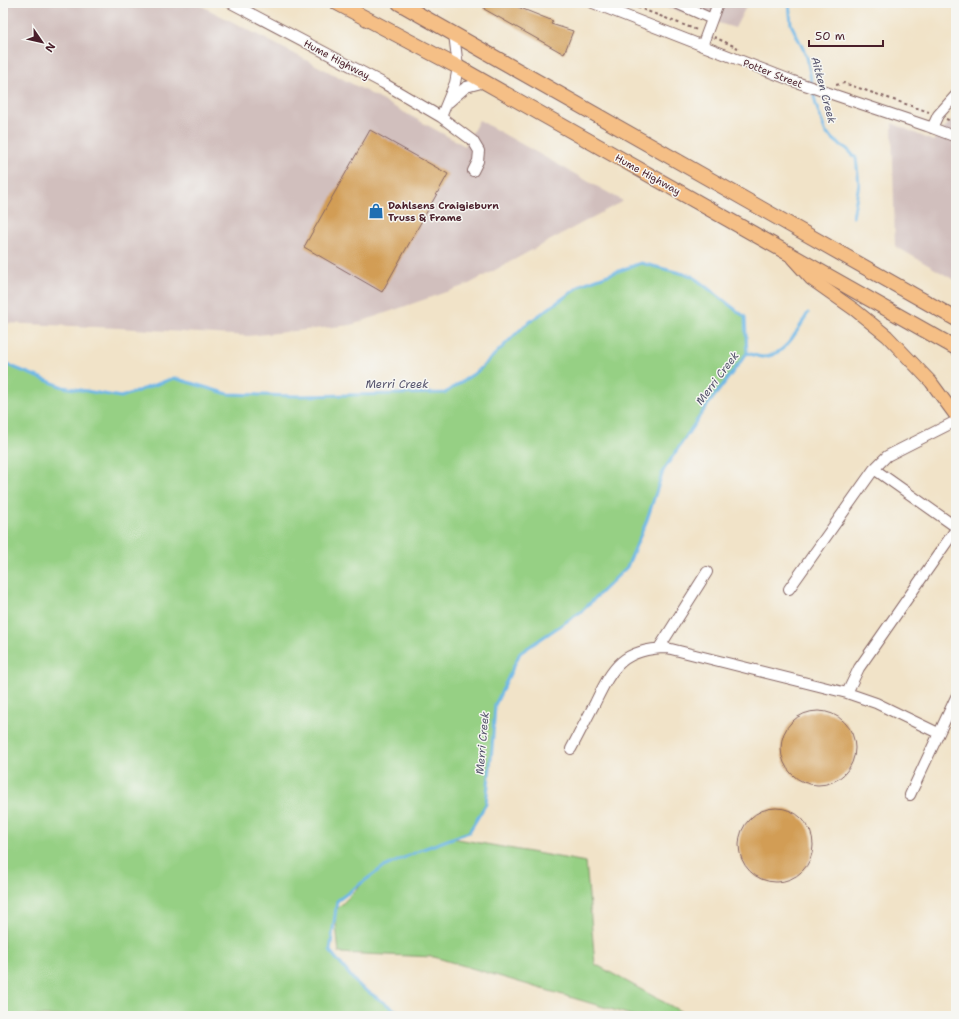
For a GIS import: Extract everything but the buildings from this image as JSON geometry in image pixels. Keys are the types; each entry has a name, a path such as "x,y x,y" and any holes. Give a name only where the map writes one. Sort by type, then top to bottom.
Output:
{"highway":[{"name":"Hume Highway","path":"337,3 485,82 956,348"},
{"path":"399,3 956,319"}],"main road":[{"path":"787,252 811,279 855,310 892,342 931,382 956,416"}],"street":[{"name":"Hume Highway","path":"231,3 383,83 441,117 473,141 478,151 478,161 473,171"},
{"name":"Potter Street","path":"593,3 817,89 956,137"},
{"path":"676,3 712,19"},
{"path":"702,46 718,3"},
{"path":"441,117 455,83 458,67 454,34"},
{"path":"447,103 466,87 485,82"},
{"path":"932,128 938,115 956,95"},
{"path":"789,589 874,469 887,456 956,421"},
{"path":"847,693 859,668 956,528 874,469"},
{"path":"659,648 708,572"},
{"path":"571,749 605,682 615,667 622,660 634,653 659,648 667,648 847,693 876,703 938,733"},
{"path":"910,795 928,760 938,733 956,697"}],"path":[{"path":"831,86 844,84 938,115"}],"shaded area":[{"path":"3,3 196,3 362,89 465,146 479,120 623,201 469,284 351,325 248,336 3,323"},
{"path":"652,3 748,3 735,28"},
{"path":"956,115 956,281 895,246 892,123 933,141"}],"green space":[{"path":"641,263 692,276 745,317 747,353 701,414 663,471 647,520 627,567 582,611 520,653 495,705 486,804 469,832 452,838 586,862 595,964 689,1016 634,1016 434,957 339,953 335,915 330,951 358,985 404,1016 3,1016 3,363 63,387 121,397 174,378 228,394 298,396 445,393 478,371 524,326 583,284","holes":["363,883 336,910 337,901"]}],"waterway":[{"name":"Aitken Creek","path":"789,3 791,24 807,57 812,85"},
{"name":"Aitken Creek","path":"813,90 816,105 826,133 846,148 856,158 859,184 853,217"},
{"name":"Merri Creek","path":"3,363 63,387 121,397 174,378 228,394 298,396 445,393 478,371 524,326 583,284 641,263 692,276 745,317 747,353 701,414 663,471 647,520 627,567 582,611 520,653 495,705 486,804 469,832 423,849 382,868 337,901 330,951 358,985 404,1016"},
{"name":"Aitken Creek","path":"747,353 763,357 771,356 778,352 790,341 808,313"}],"place":[{"name":"Dahlsens Craigieburn Truss & Frame","path":"376,211"}]}
